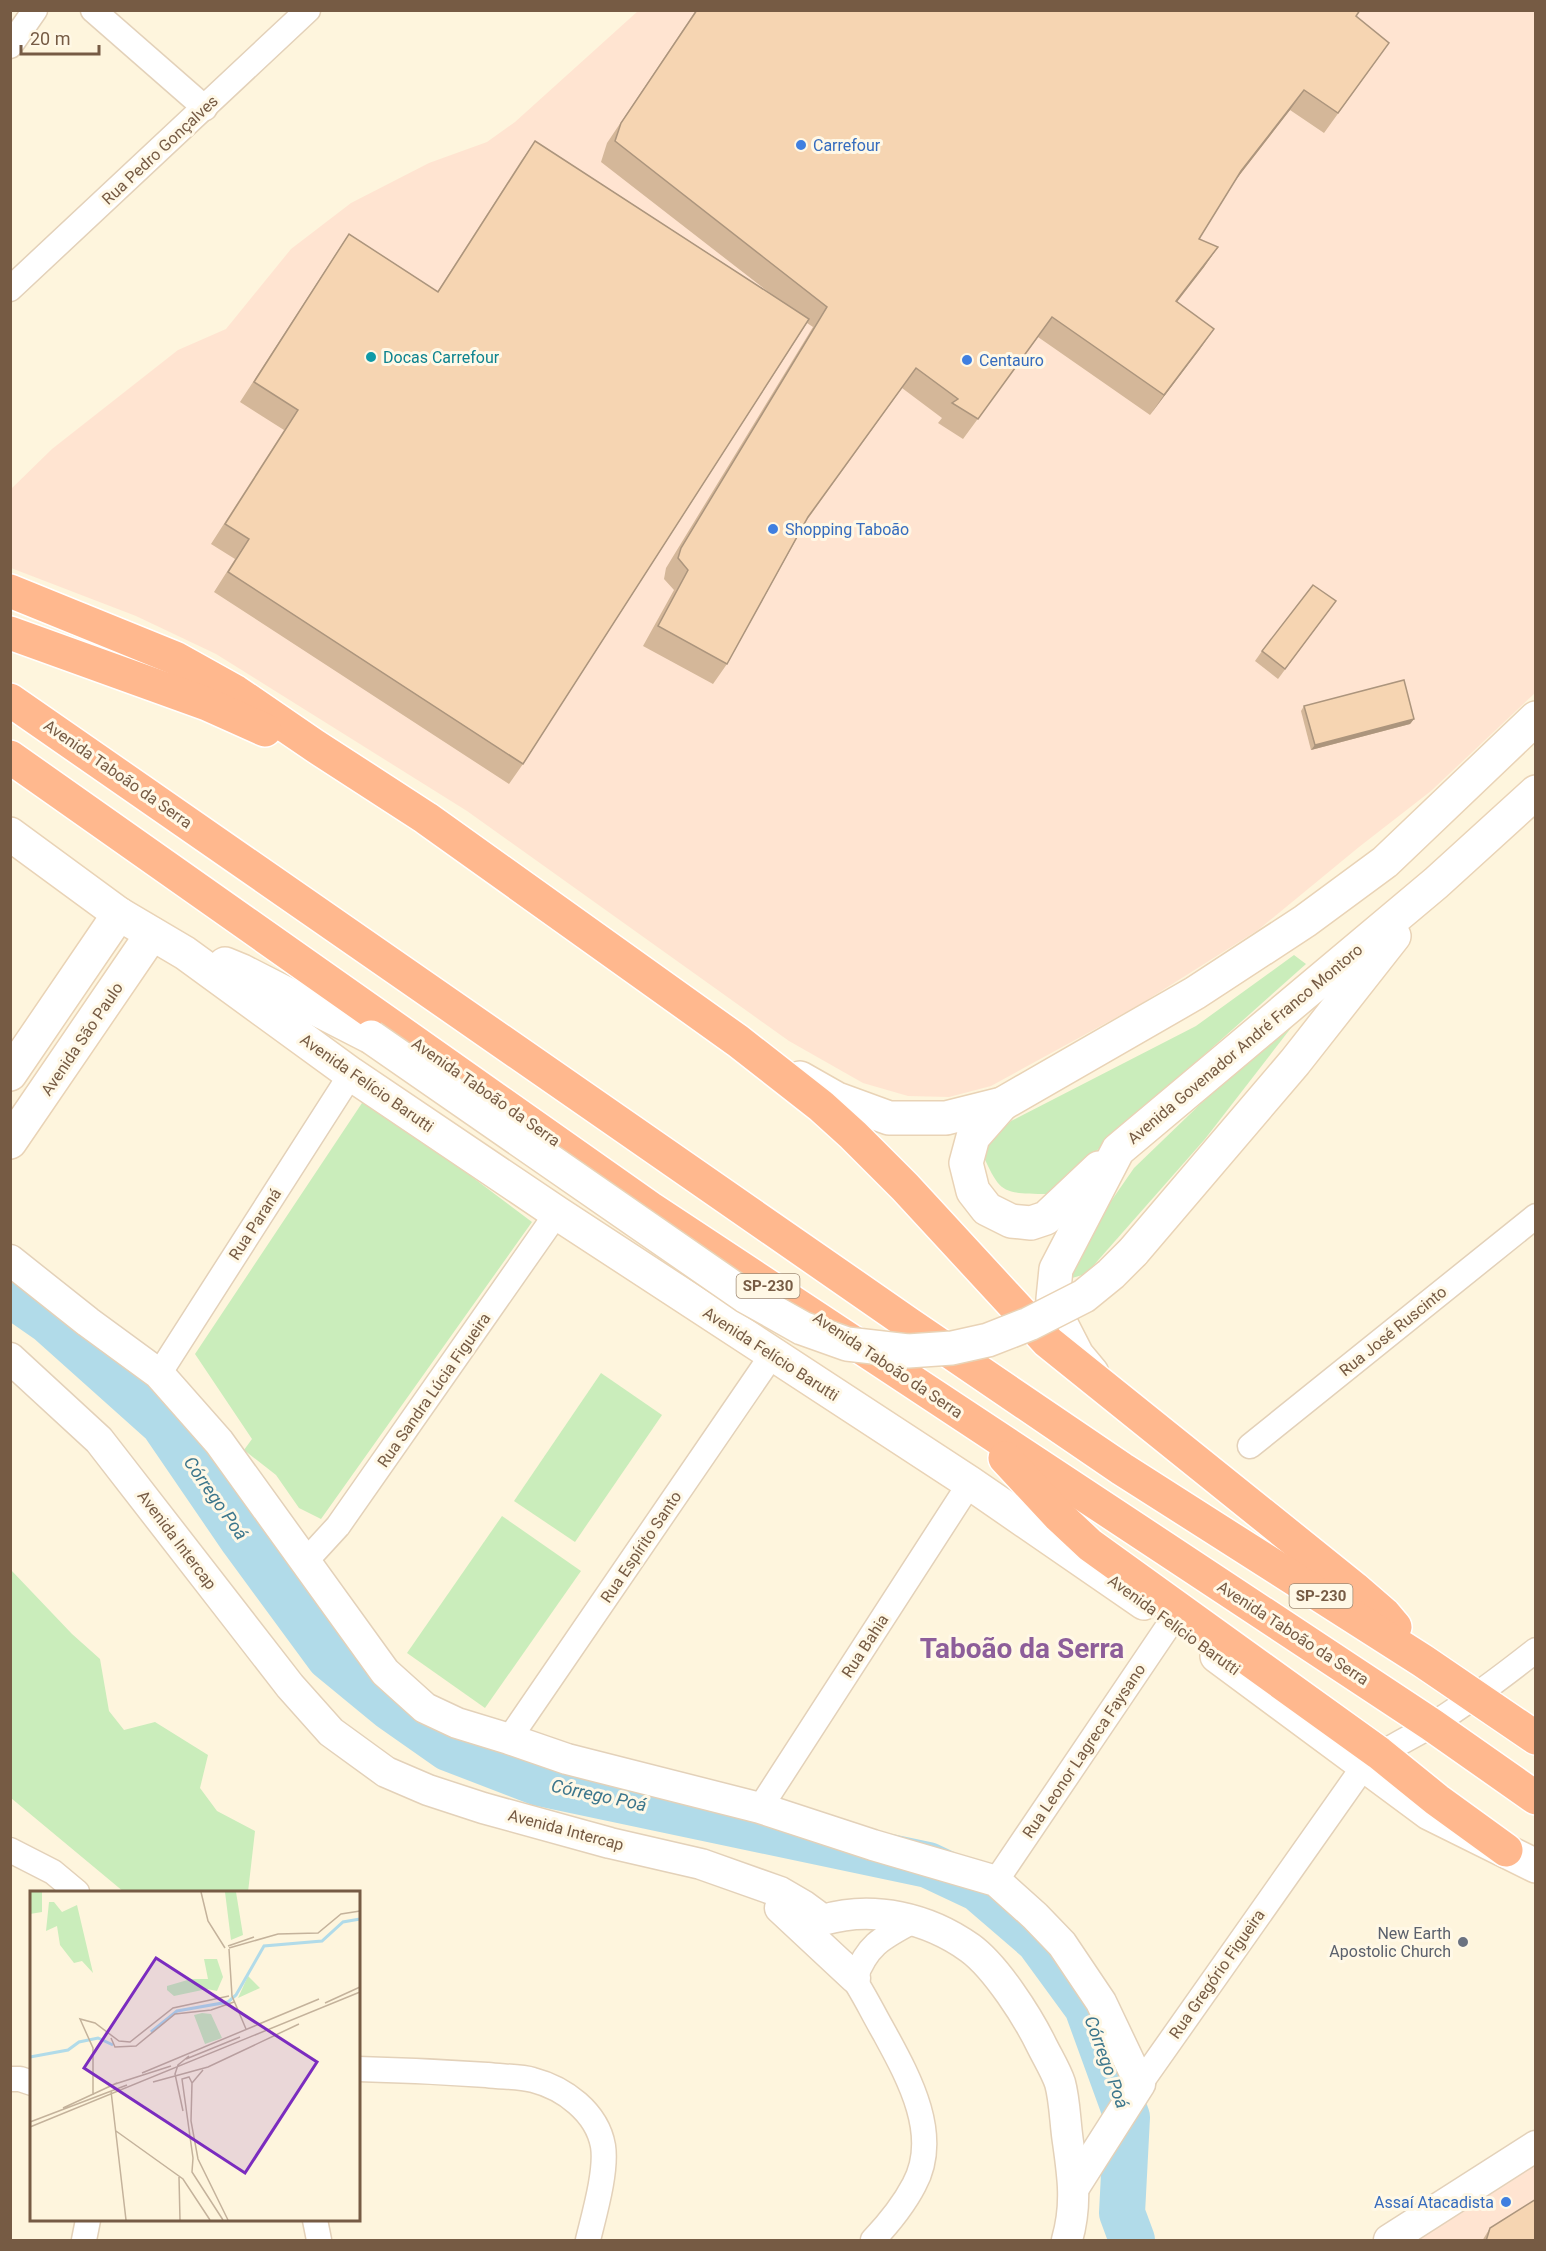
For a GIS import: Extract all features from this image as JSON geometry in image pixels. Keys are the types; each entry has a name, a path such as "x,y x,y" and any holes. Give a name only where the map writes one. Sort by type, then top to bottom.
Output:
{"highway":[{"path":"10,591 175,658 236,692 426,818 738,1041 821,1106 853,1135 905,1187 1048,1342 1354,1588 1384,1614 1423,1661"},
{"path":"10,633 207,704 267,731 315,746"},
{"name":"Avenida Taboão da Serra","path":"10,700 938,1344 1122,1469 1423,1661 1536,1738"},
{"name":"Avenida Taboão da Serra","path":"10,757 650,1208 1432,1725 1536,1798"},
{"path":"970,1419 1059,1516 1090,1545 1372,1760 1437,1800 1506,1850"}],"main road":[{"path":"738,1041 837,1099 890,1118 946,1118 1002,1104 1195,993 1314,914 1385,862 1536,718"},
{"name":"Avenida Govenador André Franco Montoro","path":"1095,1378 1077,1355 1057,1316 1053,1299 1056,1269 1118,1150 1436,883 1536,792"},
{"name":"Avenida Felício Barutti","path":"10,834 119,914 186,953 351,1074 557,1213 970,1483 1372,1760"},
{"path":"186,953 206,957 242,971 371,1037 745,1296 802,1329 847,1344 908,1351 952,1348 988,1340 1029,1324 1084,1296 1112,1274 1295,1062 1436,883"},
{"path":"10,1074 119,914"},
{"name":"Avenida São Paulo","path":"10,1142 74,1052 152,934"},
{"path":"64,996 67,1007 74,1015 84,1019 97,1018"},
{"path":"40,1029 55,1025 65,1028 72,1038 74,1052"},
{"path":"1002,1104 973,1137 966,1162 973,1191 987,1209 1011,1221 1031,1223 1047,1218 1118,1150"},
{"path":"1506,1850 1536,1866"}],"street":[{"path":"10,46 35,10"},
{"path":"93,10 206,108"},
{"name":"Rua Pedro Gonçalves","path":"10,289 206,108 308,10"},
{"name":"Rua Paraná","path":"159,1374 351,1074"},
{"name":"Rua Sandra Lúcia Figueira","path":"304,1563 338,1526 557,1213"},
{"name":"Rua José Ruscinto","path":"1250,1446 1536,1216"},
{"path":"10,1260 88,1322 159,1374 219,1442 304,1563 385,1671 425,1708 457,1723 509,1738 567,1759 760,1808 873,1845 996,1881 1062,1944 1101,2002 1134,2094"},
{"name":"Rua Espírito Santo","path":"509,1738 772,1355"},
{"name":"Avenida Intercap","path":"10,1358 99,1440 283,1678 331,1732 386,1772 428,1790 483,1808 610,1843 701,1864 780,1892 823,1920"},
{"name":"Rua Bahia","path":"760,1808 970,1483"},
{"name":"Rua Leonor Lagreca Faysano","path":"996,1881 1171,1622"},
{"path":"1372,1760 1476,1697 1536,1650"},
{"name":"Rua Gregório Figueira","path":"1081,2176 1134,2094 1372,1760"},
{"path":"10,1850 52,1872 75,1891"},
{"path":"753,1883 855,1978"},
{"path":"873,2241 897,2214 916,2183 925,2148 921,2113 905,2071 855,1978 828,1940 823,1920 844,1914 877,1914 915,1920 946,1934 971,1949 991,1969 1031,2023 1060,2083 1081,2176 1067,2241"},
{"path":"855,1978 862,1959 882,1938 915,1920"},
{"path":"360,2068 418,2070 532,2080 559,2091 579,2103 594,2123 603,2146 601,2186 588,2241"},
{"path":"360,2083 418,2070"},
{"path":"10,2079 30,2082"},
{"path":"1389,2241 1536,2146"},
{"path":"84,2241 88,2221"},
{"path":"315,2221 319,2241"}],"shaded area":[{"name":"Shopping Taboão","path":"638,11 1535,11 1535,693 1431,791 1258,930 1139,1005 991,1086 949,1097 908,1096 863,1083 789,1041 467,811 216,654 136,616 11,568 10,490 52,449 178,350 226,329 291,249 351,203 429,163 487,142 515,122"},
{"name":"Assaí Atacadista","path":"1535,2164 1535,2240 1416,2240"}],"green space":[{"path":"1294,955 1306,964 1048,1194 1010,1191 998,1183 980,1149 1011,1121 1196,1026"},
{"path":"1325,984 1205,1139 1086,1274 1072,1278 1076,1260 1098,1220 1134,1168"},
{"path":"366,1097 532,1222 321,1519 299,1508 276,1475 244,1450 252,1439 195,1354"},
{"path":"601,1373 662,1415 575,1542 514,1501"},
{"path":"502,1516 581,1571 485,1708 407,1653"},
{"path":"11,1570 72,1634 100,1659 109,1711 124,1730 155,1722 208,1755 200,1788 217,1811 255,1831 248,1891 123,1891 11,1798"}],"building":[{"name":"Shopping Taboão","path":"697,10 1360,10 1356,16 1389,43 1338,113 1304,90 1241,171 1199,239 1218,247 1176,301 1214,329 1164,395 1052,317 978,419 952,403 958,399 916,368 808,517 727,664 658,626 688,570 678,558 681,548 827,307 615,141 621,123"},
{"path":"535,141 809,319 523,764 228,572 249,539 225,524 298,410 254,382 349,234 438,292"},
{"path":"1313,585 1336,601 1285,669 1262,651"},
{"path":"1404,680 1414,719 1315,745 1304,706"},
{"path":"1536,2199 1536,2241 1486,2241 1490,2228"}],"waterway":[{"name":"Córrego Poá","path":"10,1294 49,1321 163,1423 243,1540 329,1657 391,1708 448,1748 539,1783 928,1865 979,1889 1038,1940 1087,2007 1127,2117 1122,2213 1132,2240"}],"place":[{"name":"Carrefour","path":"801,145"},
{"name":"Docas Carrefour","path":"371,357"},
{"name":"Centauro","path":"967,360"},
{"name":"Shopping Taboão","path":"773,529"},
{"name":"New Earth Apostolic Church","path":"1463,1942"},
{"name":"Assaí Atacadista","path":"1506,2202"}],"district":[{"name":"Taboão da Serra","path":"1022,1648"}]}
